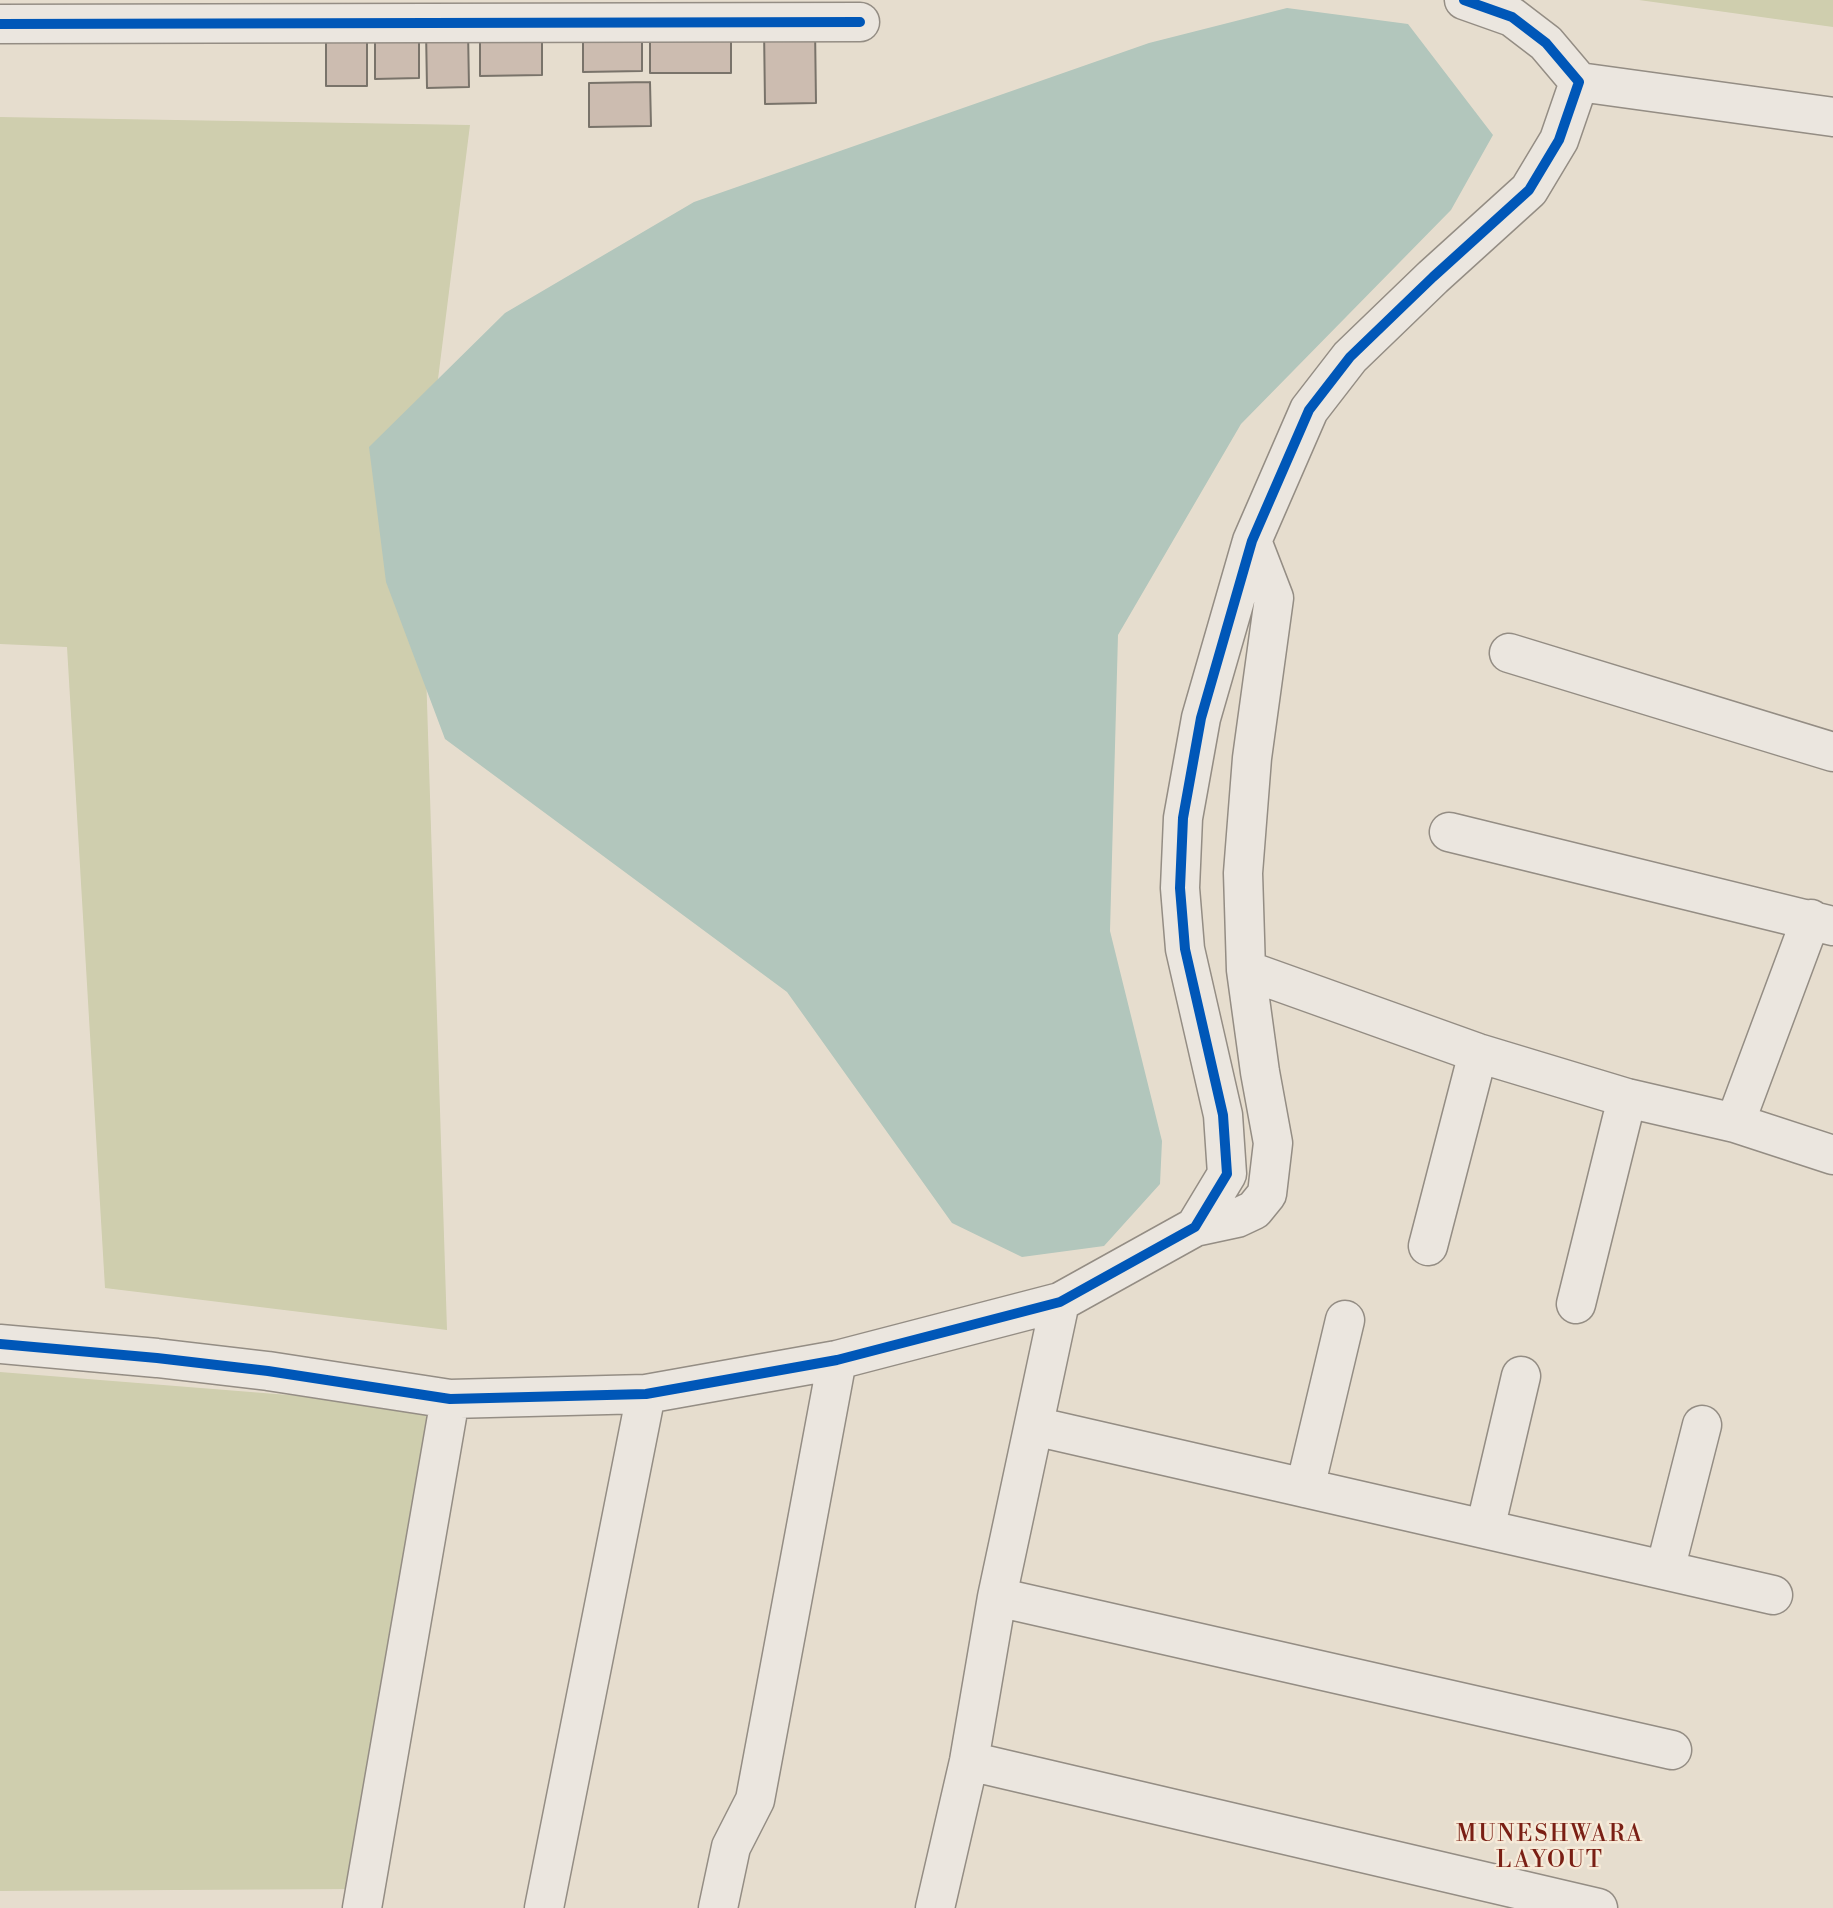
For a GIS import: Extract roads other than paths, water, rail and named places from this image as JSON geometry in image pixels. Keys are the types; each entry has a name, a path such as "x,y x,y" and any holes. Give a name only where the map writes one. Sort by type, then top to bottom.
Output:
{"street":[{"path":"1464,0 1512,17 1546,43 1579,82 1833,117"},
{"path":"0,24 860,22"},
{"path":"1195,1227 1227,1174 1223,1115 1185,949 1180,888 1183,818 1200,718 1252,541 1309,410 1350,357 1529,190 1559,140 1579,82"},
{"path":"0,1344 254,1370 450,1399 646,1394 837,1360 1060,1302 1195,1227 1237,1218 1254,1210 1267,1194 1273,1143 1246,970 1243,873 1252,758 1274,598 1252,541"},
{"path":"1509,653 1833,752"},
{"path":"1449,832 1822,922 1735,1123"},
{"path":"1246,970 1478,1052 1628,1098 1735,1123 1833,1155"},
{"path":"1428,1246 1478,1052"},
{"path":"1576,1304 1628,1098"},
{"path":"935,1908 969,1760 997,1597 1060,1302"},
{"path":"1305,1488 1345,1320"},
{"path":"718,1908 730,1847 755,1800 837,1360"},
{"path":"1485,1529 1521,1376"},
{"path":"544,1908 646,1394"},
{"path":"362,1908 450,1399"},
{"path":"1665,1570 1702,1424"},
{"path":"1034,1426 1773,1595"},
{"path":"997,1597 1672,1750"},
{"path":"969,1760 1598,1908"}],"district":[{"name":"MUNESHWARA LAYOUT","path":"1550,1848"}]}
